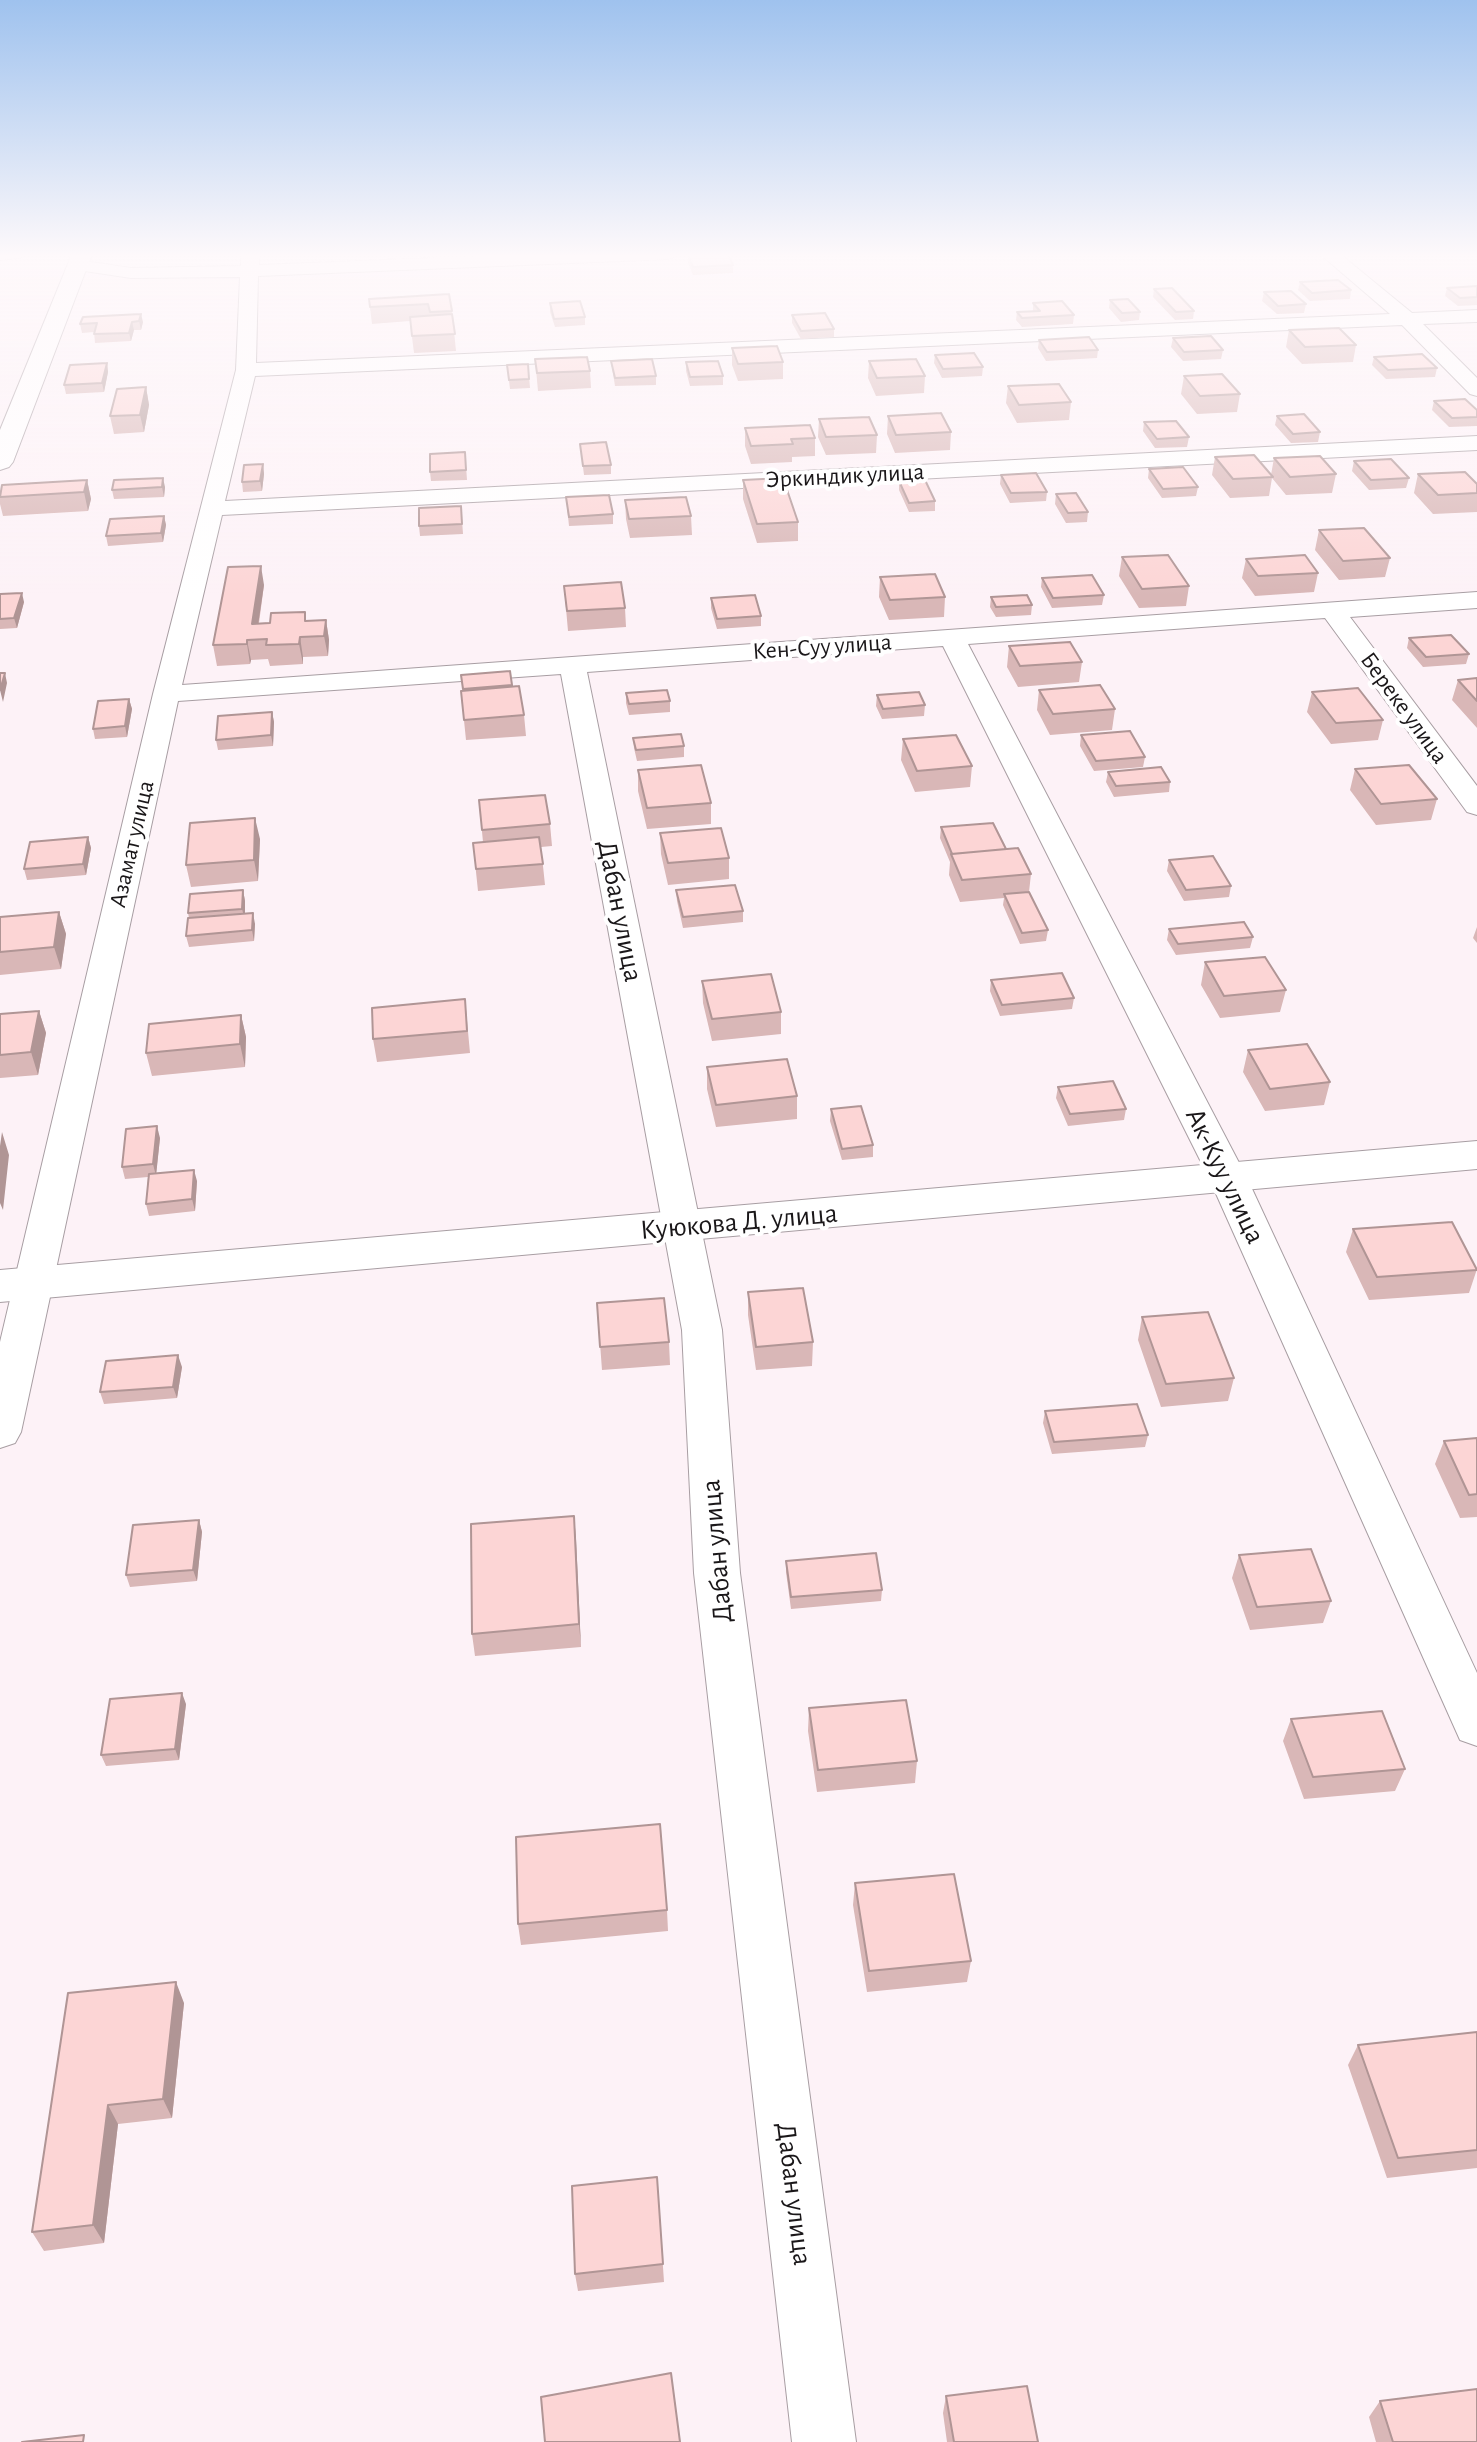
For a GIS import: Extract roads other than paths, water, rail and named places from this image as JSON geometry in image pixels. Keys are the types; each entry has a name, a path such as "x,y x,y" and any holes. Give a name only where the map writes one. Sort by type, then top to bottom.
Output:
{"street":[{"path":"0,462 37,368"},
{"path":"246,370 292,368"},
{"path":"1455,368 1477,390"},
{"name":"Азамат улица","path":"0,1432 16,1285 246,370"},
{"name":"Эркиндик улица","path":"213,509 1477,443"},
{"name":"Кен-Суу улица","path":"166,694 1477,600"},
{"name":"Береке улица","path":"1331,609 1477,806"},
{"name":"Ак-Куу улица","path":"951,637 1228,1178 1477,1725"},
{"name":"Дабан улица","path":"573,666 702,1330 717,1573 824,2442"},
{"name":"Куюкова Д. улица","path":"16,1285 1477,1155"}]}
